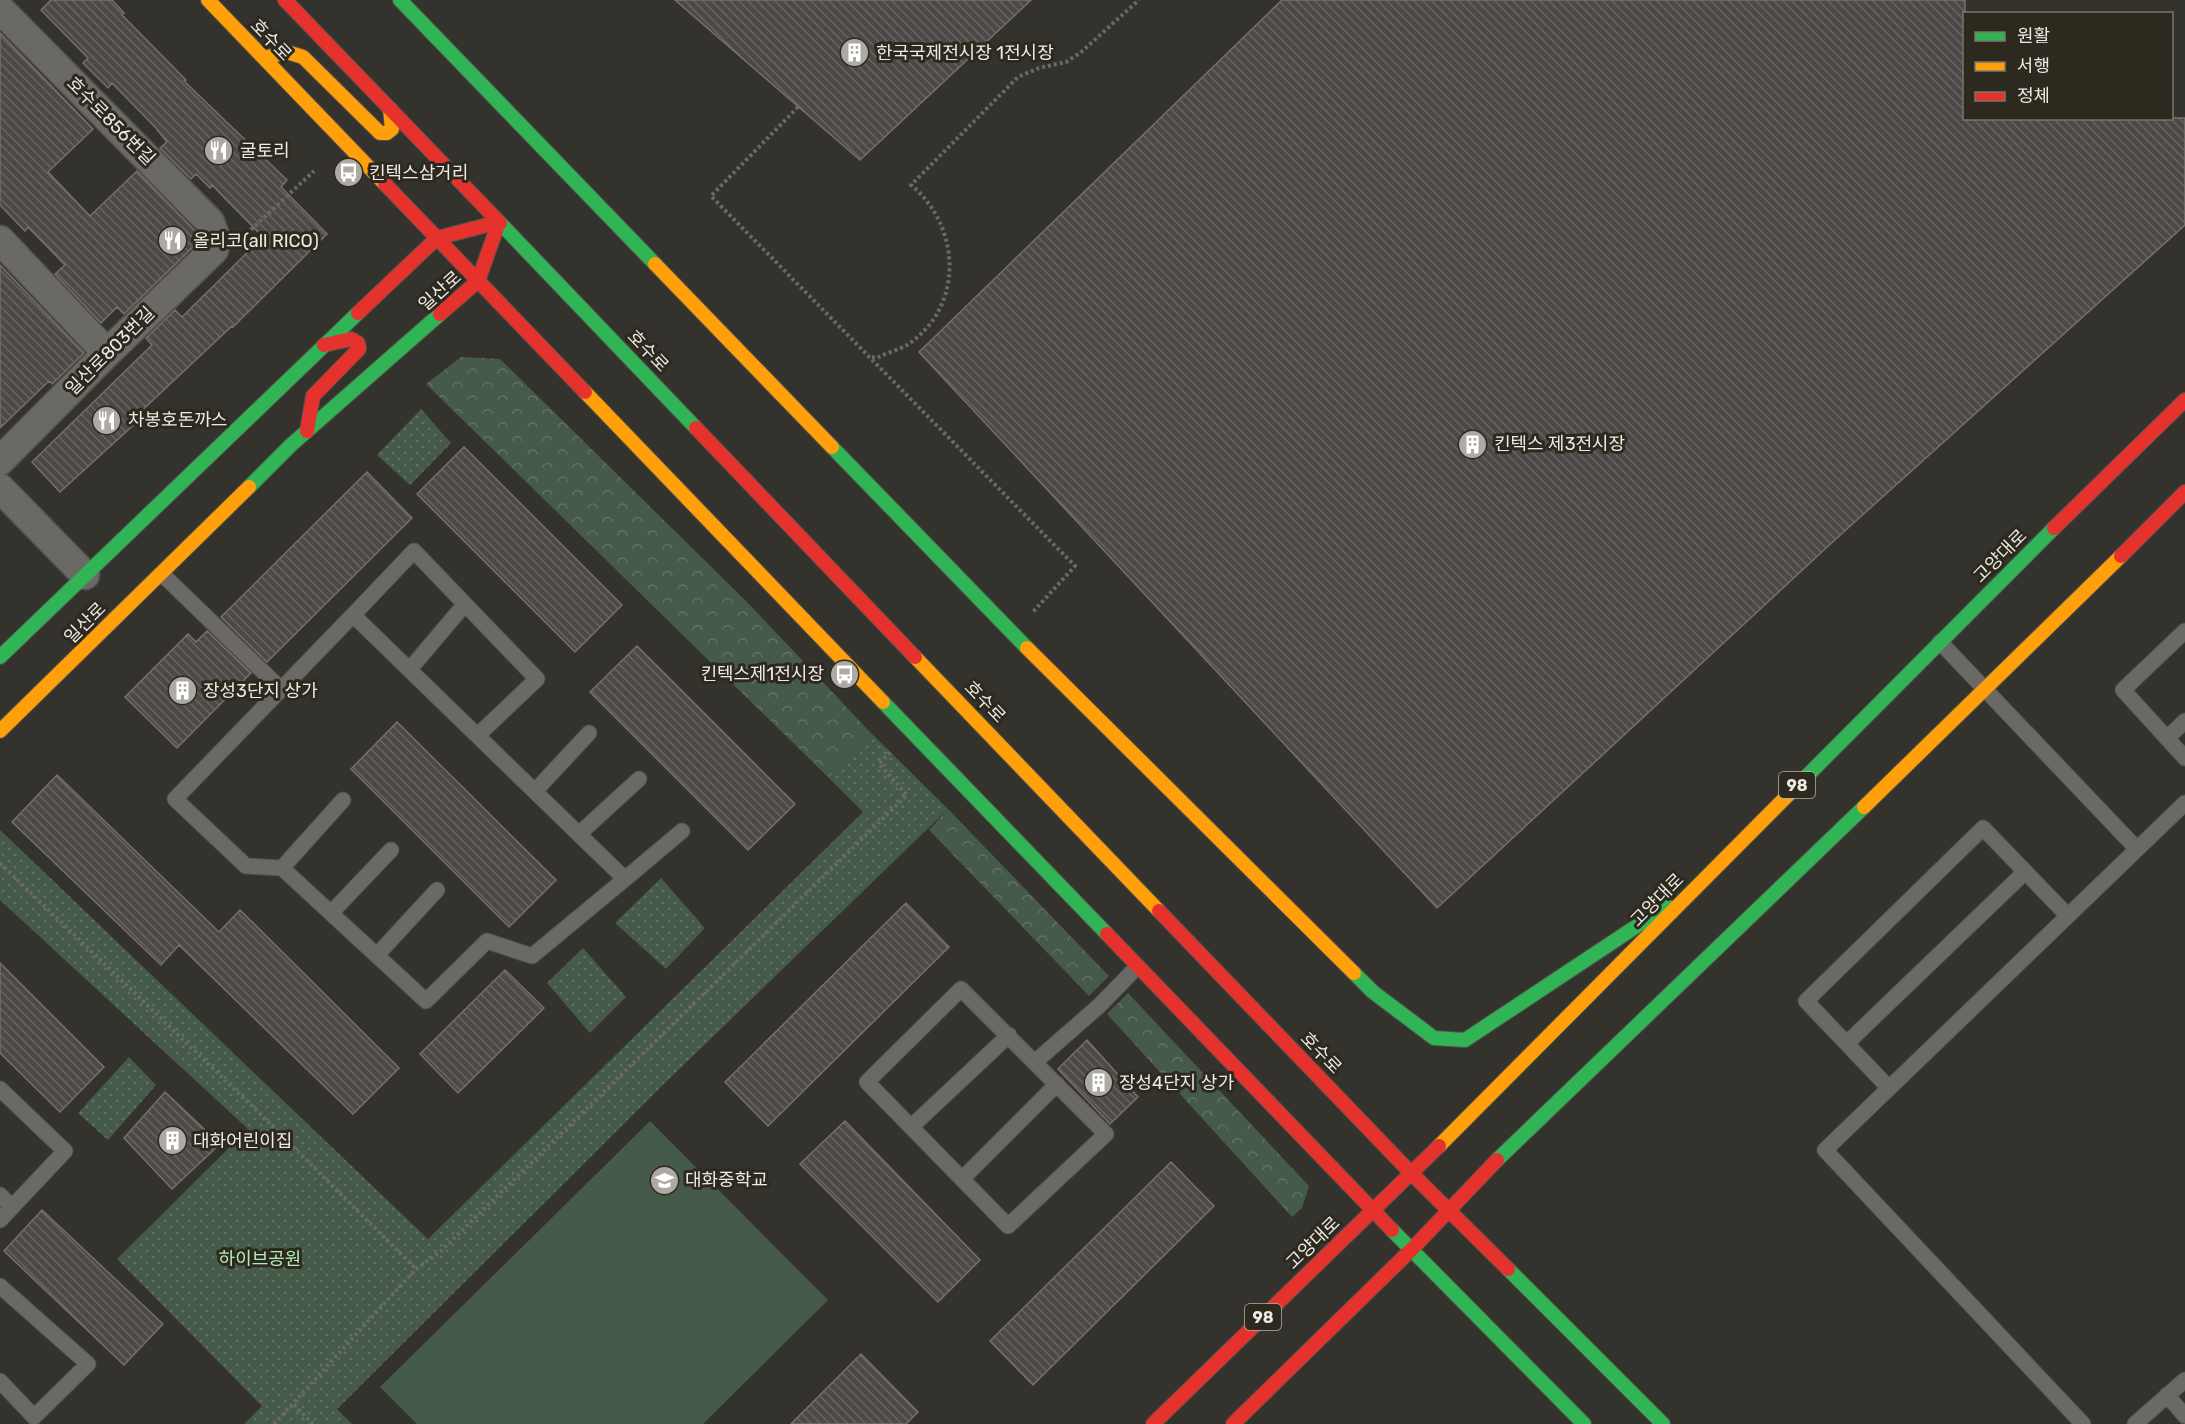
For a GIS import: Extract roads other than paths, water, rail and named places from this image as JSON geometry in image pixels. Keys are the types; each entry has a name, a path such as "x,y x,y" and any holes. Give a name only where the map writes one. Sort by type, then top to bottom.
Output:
{"main road":[{"name":"호수로","path":"208,0 1137,967 1372,1210 1584,1424"},
{"name":"호수로","path":"285,0 1410,1172 1663,1424"},
{"path":"400,0 1011,633 1373,992 1434,1038 1465,1040 1694,888"},
{"path":"264,58 287,52 303,57 380,133 387,133 392,129 390,109"},
{"name":"일산로","path":"0,657 437,238 499,222"},
{"name":"일산로","path":"0,731 307,431 478,281 499,222"},
{"path":"307,431 313,396 354,357 358,349 358,343 351,339 324,345"},
{"name":"고양대로","path":"1153,1424 1410,1172 1448,1138 1694,888 2185,400"},
{"path":"1233,1424 1412,1249 1448,1209 1985,691 2185,492"}],"street":[{"name":"호수로856번길","path":"0,9 210,222 216,238"},
{"name":"일산로803번길","path":"0,461 107,352 214,250 216,238"},
{"path":"0,240 107,352"},
{"path":"0,488 85,575"}],"lane":[{"path":"478,735 537,679 414,550 175,799 246,866 282,868 426,1001 487,941 532,956 682,831"},
{"path":"162,574 282,690"},
{"path":"410,669 465,604"},
{"path":"353,615 536,790 625,879"},
{"path":"2185,632 2123,690 2185,758"},
{"path":"1940,642 2137,849"},
{"path":"2167,738 2185,721"},
{"path":"536,790 589,733"},
{"path":"579,834 639,779"},
{"path":"282,868 343,800"},
{"path":"2083,1424 1825,1150 2185,803"},
{"path":"1889,1088 1806,1001 1983,828 2068,916"},
{"path":"331,913 391,850"},
{"path":"1847,1043 2025,872"},
{"path":"377,955 437,890"},
{"path":"1036,1061 1099,1006 1137,967"},
{"path":"961,989 1036,1061 1106,1134 1008,1226 867,1082 961,989"},
{"path":"911,1127 1009,1035"},
{"path":"962,1179 1057,1084"},
{"path":"0,1089 65,1151 0,1220"},
{"path":"0,1195 12,1207"},
{"path":"0,1286 88,1364 34,1417 0,1381"},
{"path":"2135,1424 2185,1380"},
{"path":"2167,1395 2185,1416"}],"place":[{"name":"한국국제전시장 1전시장","path":"855,53"},
{"name":"굴토리","path":"219,151"},
{"name":"킨텍스삼거리","path":"348,173"},
{"name":"올리코(all RICO)","path":"172,241"},
{"name":"차봉호돈까스","path":"107,420"},
{"name":"킨텍스 제3전시장","path":"1473,444"},
{"name":"킨텍스제1전시장","path":"845,674"},
{"name":"장성3단지 상가","path":"182,691"},
{"name":"장성4단지 상가","path":"1098,1083"},
{"name":"대화어린이집","path":"172,1141"},
{"name":"대화중학교","path":"664,1180"}],"park label":[{"name":"하이브공원","path":"260,1259"}]}
